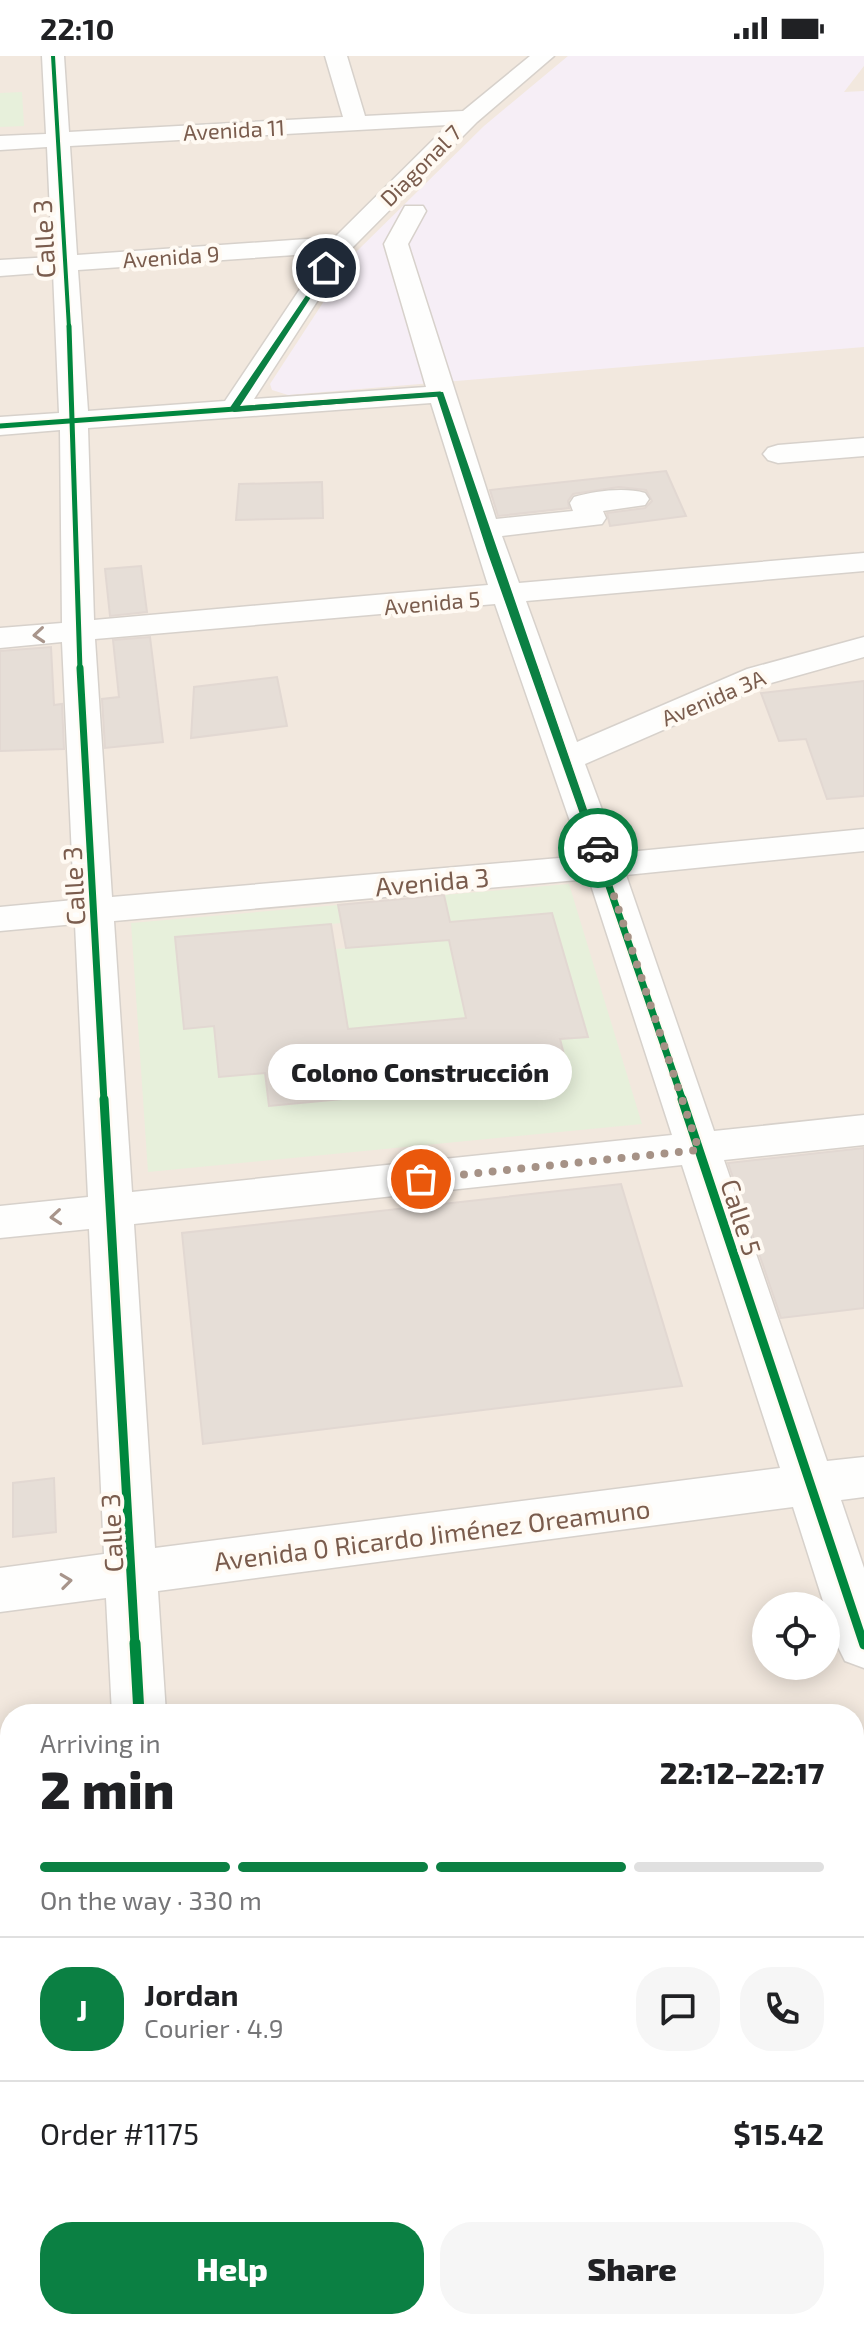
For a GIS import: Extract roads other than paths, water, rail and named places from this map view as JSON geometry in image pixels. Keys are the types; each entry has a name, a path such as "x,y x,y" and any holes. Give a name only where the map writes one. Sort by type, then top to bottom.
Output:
{"street":[{"name":"Calle 3","path":"53,56 74,421 78,632 139,1704"},
{"path":"336,56 355,121"},
{"name":"Diagonal 7","path":"234,409 342,244 469,117 543,56"},
{"name":"Avenida 11","path":"0,143 469,117"},
{"name":"Calle 5","path":"414,211 396,244 440,394 484,529 604,866 808,1485 864,1645"},
{"name":"Avenida 9","path":"0,268 342,244"},
{"path":"0,426 440,394"},
{"path":"778,454 864,447"},
{"path":"484,529 591,518 585,503 634,499"},
{"name":"Avenida 5","path":"0,638 864,562"},
{"name":"Avenida 3A","path":"566,760 759,676 864,647"},
{"name":"Avenida 3","path":"0,919 864,840"},
{"path":"0,1222 699,1150 864,1130"},
{"name":"Avenida 0 Ricardo Jiménez Oreamuno","path":"0,1590 864,1477"}],"place":[{"name":"Colono Construcción","path":"421,1179"}]}
